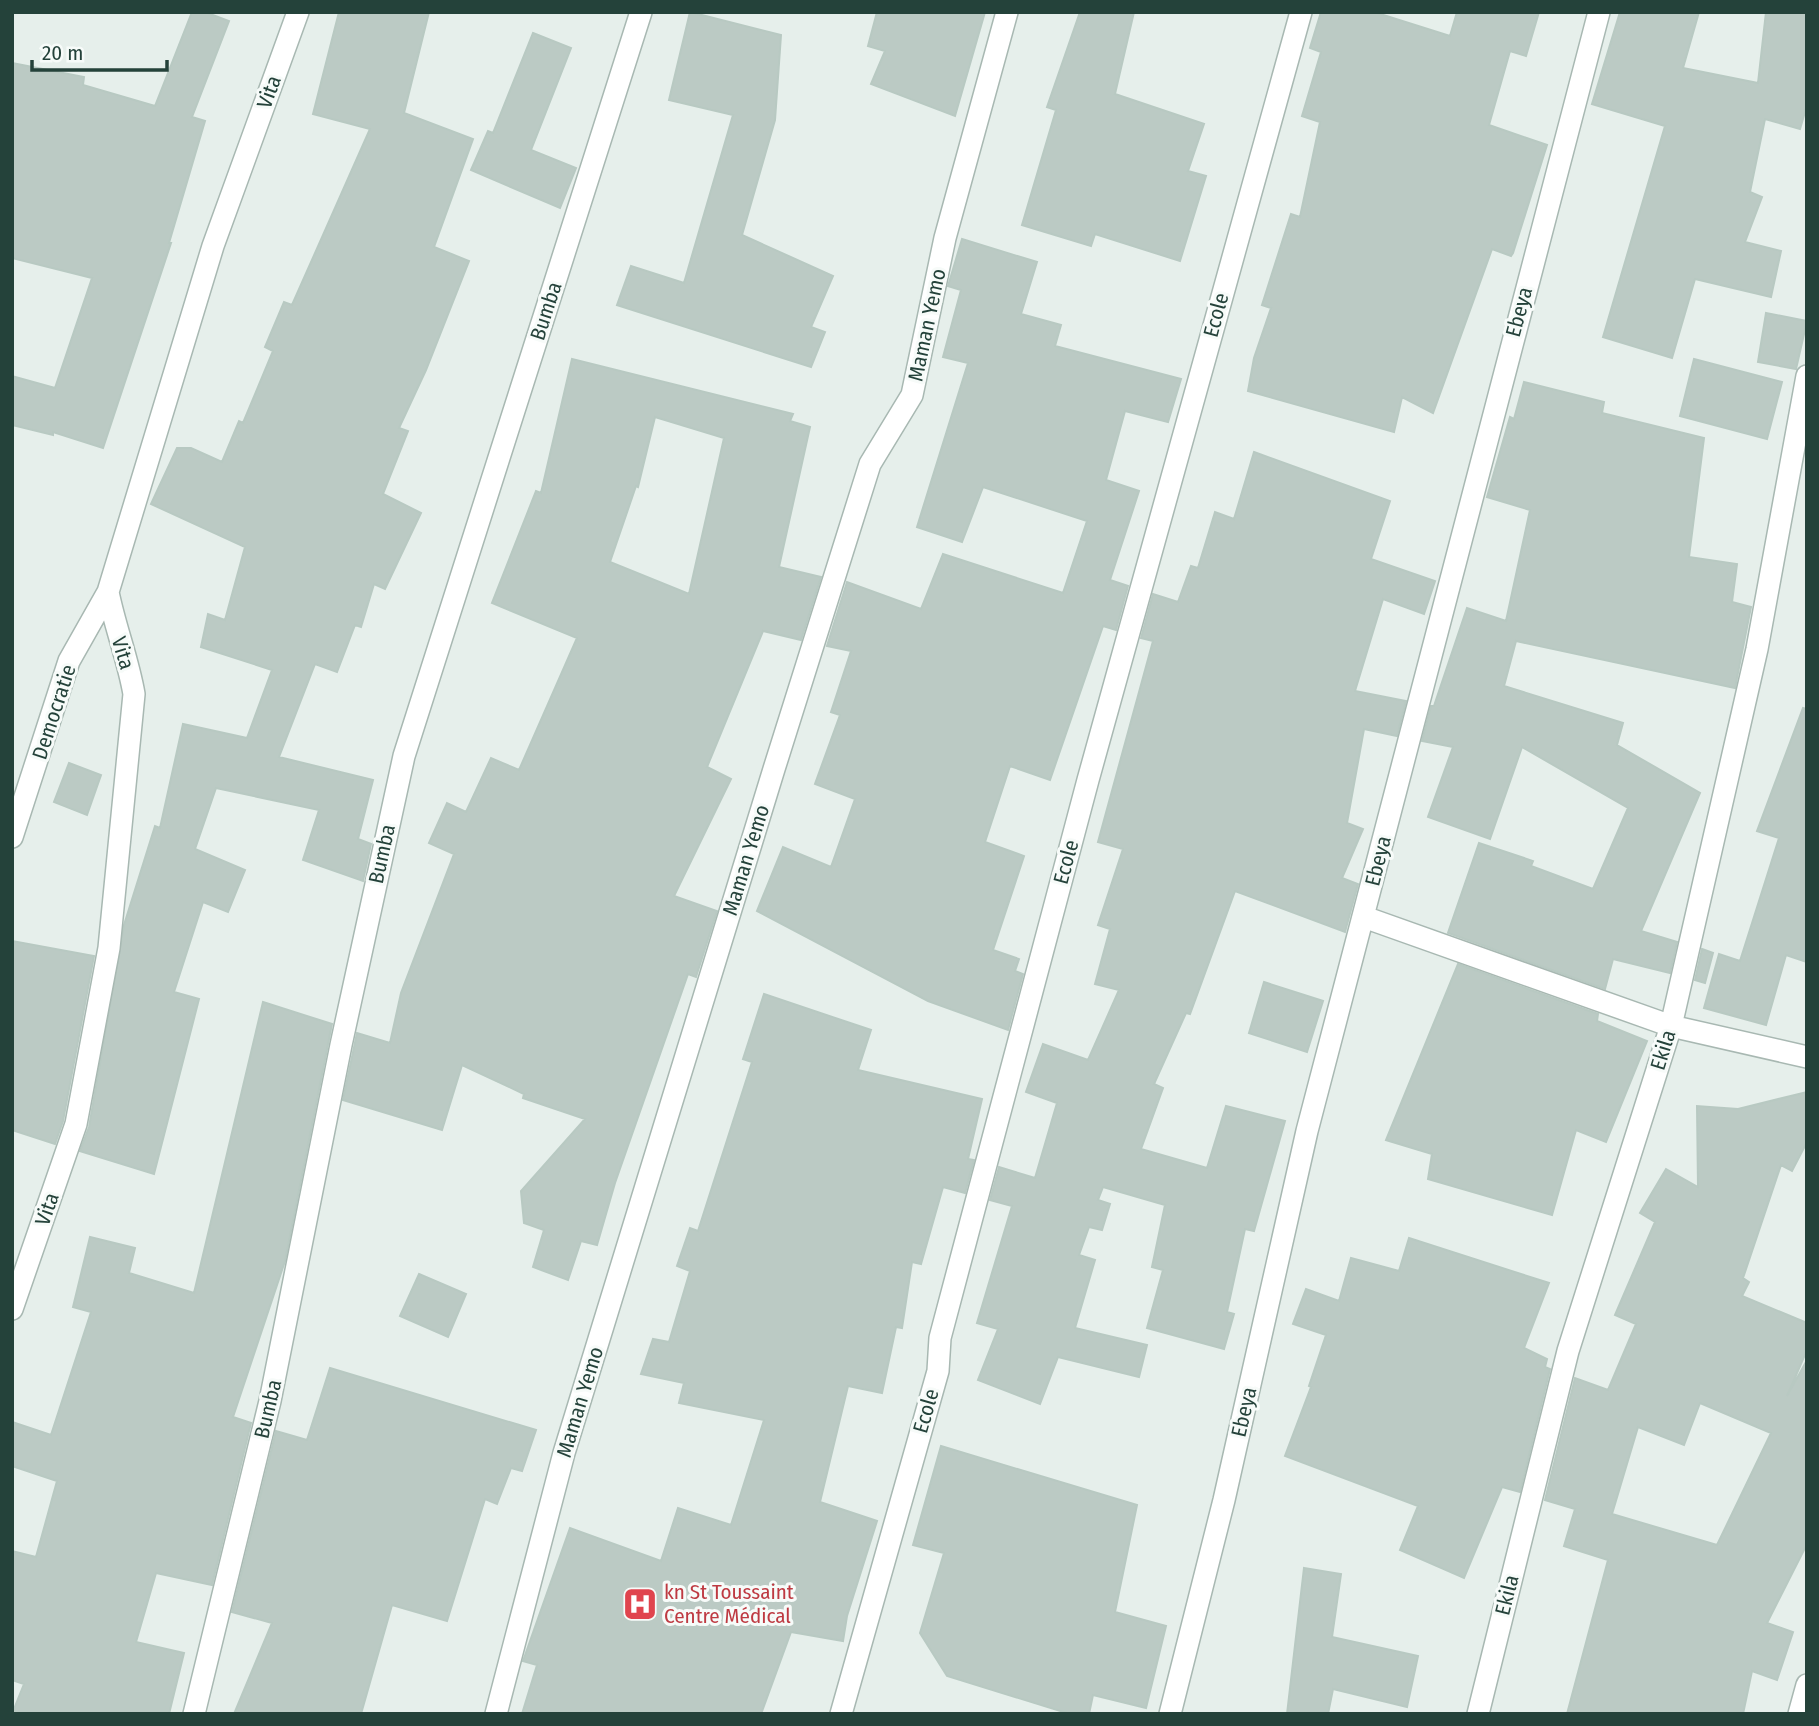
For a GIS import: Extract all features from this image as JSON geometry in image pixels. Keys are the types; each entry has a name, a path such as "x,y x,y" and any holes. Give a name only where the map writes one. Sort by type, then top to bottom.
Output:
{"street":[{"name":"Vita","path":"12,1309 76,1124 109,948 134,694 127,657 115,626 108,592 213,246 298,12"},
{"name":"Bumba","path":"194,1714 270,1401 341,1045 404,756 641,12"},
{"name":"Maman Yemo","path":"496,1714 564,1453 870,464 912,395 945,238 1007,12"},
{"name":"Ecole","path":"841,1714 938,1371 940,1338 1088,780 1301,12"},
{"name":"Ebeya","path":"1170,1714 1224,1500 1307,1131 1599,12"},
{"name":"Ekila","path":"1478,1714 1568,1351 1671,1026 1757,649 1807,376"},
{"name":"Democratie","path":"12,837 69,661 108,592"},
{"path":"1364,917 1671,1026 1807,1057"},
{"path":"1799,1714 1807,1685"}],"building":[{"path":"192,12 205,12 229,21 192,117 205,121 171,243 103,448 53,432 53,435 12,425 12,376 55,388 92,278 12,258 12,63 84,77 83,85 155,106"},
{"path":"339,12 429,12 404,113 473,139 434,247 469,261 426,370 399,428 408,431 383,494 421,513 385,589 374,584 361,627 355,625 337,672 315,664 279,757 373,780 358,839 371,844 363,881 303,860 319,810 216,788 195,849 245,870 228,912 203,902 174,992 199,999 154,1174 80,1151 89,1127 124,925 155,826 160,828 183,724 247,738 272,670 201,647 208,614 225,620 245,547 151,504 177,448 191,448 222,462 239,421 243,423 273,351 265,347 284,302 292,305 370,129 313,114"},
{"path":"690,12 781,35 775,120 742,235 833,276 811,327 825,332 811,367 617,305 631,266 684,283 733,115 669,100"},
{"path":"877,12 985,12 955,116 871,84 885,51 868,46"},
{"path":"1080,12 1134,12 1115,94 1204,124 1188,171 1206,176 1180,261 1095,234 1091,246 1022,225 1056,110 1047,107"},
{"path":"1321,12 1374,12 1450,36 1457,12 1539,12 1526,56 1510,51 1489,125 1547,145 1513,253 1511,256 1492,249 1433,413 1402,397 1394,432 1248,391 1254,358 1271,308 1262,305 1291,214 1300,217 1320,122 1302,116 1321,52 1310,48"},
{"path":"1620,12 1699,12 1683,68 1758,83 1766,12 1807,12 1807,105 1800,129 1765,119 1750,192 1762,197 1745,242 1781,251 1771,297 1695,279 1672,358 1603,337 1665,126 1592,104"},
{"path":"533,33 571,48 531,150 576,168 560,208 471,170 488,131 493,133"},
{"path":"962,239 1037,262 1021,314 1061,325 1055,346 1181,379 1168,422 1125,411 1106,480 1139,491 1110,580 1128,586 1116,630 1103,626 1050,780 1010,766 985,842 1024,856 993,950 1019,959 1015,971 1023,974 1008,1030 928,1001 757,911 783,847 831,867 855,799 815,784 840,715 831,712 851,651 827,646 847,582 921,609 943,554 1063,593 1087,521 983,487 962,542 917,527 968,363 943,357 961,290 948,286"},
{"path":"1766,313 1807,321 1796,369 1758,362"},
{"path":"572,359 793,414 790,421 810,427 779,567 821,577 801,640 763,631 707,767 731,779 674,896 717,911 696,977 688,974 615,1183 597,1245 581,1241 568,1280 533,1267 544,1230 524,1223 521,1191 585,1119 523,1098 524,1094 462,1065 442,1130 343,1100 357,1033 390,1043 401,993 454,854 429,843 447,803 466,812 491,758 519,770 577,638 492,603 536,491 541,493","holes":["655,417 724,438 689,594 610,562 636,486 638,487"]},
{"path":"1694,359 1782,382 1767,439 1680,416"},
{"path":"1524,382 1604,402 1602,413 1704,438 1689,557 1737,564 1732,602 1751,607 1735,688 1516,641 1504,686 1623,723 1617,745 1700,793 1641,931 1677,942 1670,973 1613,959 1605,989 1448,933 1479,843 1533,861 1531,866 1593,889 1628,808 1522,747 1490,839 1428,817 1453,747 1422,741 1431,706 1434,706 1467,608 1506,621 1530,510 1487,497 1510,417 1514,419"},
{"path":"1254,452 1390,501 1371,559 1435,581 1424,614 1383,599 1355,691 1406,701 1397,736 1364,729 1347,823 1363,829 1342,878 1358,884 1345,932 1235,891 1190,1014 1186,1013 1154,1084 1163,1088 1141,1149 1207,1168 1226,1106 1285,1121 1254,1231 1245,1229 1227,1312 1234,1314 1224,1349 1147,1328 1163,1270 1152,1267 1165,1205 1103,1187 1098,1200 1110,1204 1102,1230 1089,1227 1079,1255 1095,1260 1075,1328 1147,1345 1139,1377 1058,1357 1040,1404 978,1380 998,1329 977,1323 1012,1206 990,1200 999,1167 1035,1178 1057,1103 1026,1092 1043,1044 1088,1060 1119,990 1095,984 1110,929 1098,925 1123,849 1098,842 1153,641 1141,638 1153,594 1178,602 1191,566 1198,568 1215,512 1234,519"},
{"path":"1803,708 1807,709 1807,962 1786,955 1766,1025 1704,1008 1719,954 1740,961 1779,838 1757,831"},
{"path":"69,763 101,775 87,815 54,802"},
{"path":"12,941 94,956 63,1121 55,1144 12,1130"},
{"path":"1702,949 1713,953 1705,983 1695,980"},
{"path":"1458,964 1598,1014 1597,1021 1647,1041 1606,1142 1576,1130 1552,1215 1428,1179 1432,1154 1386,1140"},
{"path":"1264,982 1323,1001 1307,1052 1249,1033"},
{"path":"764,994 871,1030 858,1070 982,1099 968,1159 974,1160 965,1193 943,1187 921,1264 912,1262 902,1328 896,1327 882,1393 848,1386 820,1502 877,1521 847,1616 843,1641 791,1632 761,1714 522,1714 537,1665 523,1661 570,1528 661,1561 678,1508 731,1525 764,1420 679,1403 684,1383 641,1374 653,1339 669,1342 690,1271 677,1266 690,1228 698,1231 752,1062 743,1059"},
{"path":"263,1002 332,1024 285,1261 233,1417 251,1423 212,1585 156,1573 136,1642 184,1653 169,1714 12,1714 24,1684 12,1680 12,1551 36,1557 57,1481 12,1466 12,1422 51,1435 91,1312 73,1307 90,1237 135,1248 129,1273 194,1293"},
{"path":"1807,1092 1807,1142 1792,1171 1781,1165 1743,1278 1749,1282 1742,1296 1807,1323 1807,1350 1787,1396 1807,1360 1807,1544 1767,1623 1793,1632 1777,1680 1752,1671 1743,1714 1567,1714 1608,1560 1564,1546 1575,1509 1545,1500 1575,1378 1608,1390 1636,1324 1615,1315 1655,1222 1640,1213 1666,1169 1698,1187 1697,1106 1738,1109","holes":["1700,1403 1771,1433 1717,1545 1612,1514 1638,1427 1684,1445"]},
{"path":"1409,1238 1549,1283 1524,1348 1547,1359 1545,1367 1550,1369 1520,1492 1502,1487 1464,1578 1400,1550 1418,1506 1285,1456 1311,1387 1309,1386 1326,1335 1293,1324 1306,1289 1339,1301 1351,1258 1399,1271"},
{"path":"419,1274 466,1294 448,1337 400,1316"},
{"path":"330,1368 536,1430 522,1471 511,1468 497,1504 485,1499 447,1621 392,1605 361,1714 234,1714 272,1623 232,1612 276,1431 307,1440"},
{"path":"941,1446 1137,1505 1115,1612 1166,1626 1146,1708 1093,1695 1089,1714 1070,1714 947,1676 920,1633 944,1553 913,1545"},
{"path":"1304,1568 1341,1574 1332,1637 1418,1656 1407,1707 1333,1689 1328,1714 1287,1714"}],"place":[{"name":"kn St Toussaint Centre Médical","path":"640,1604"}]}
